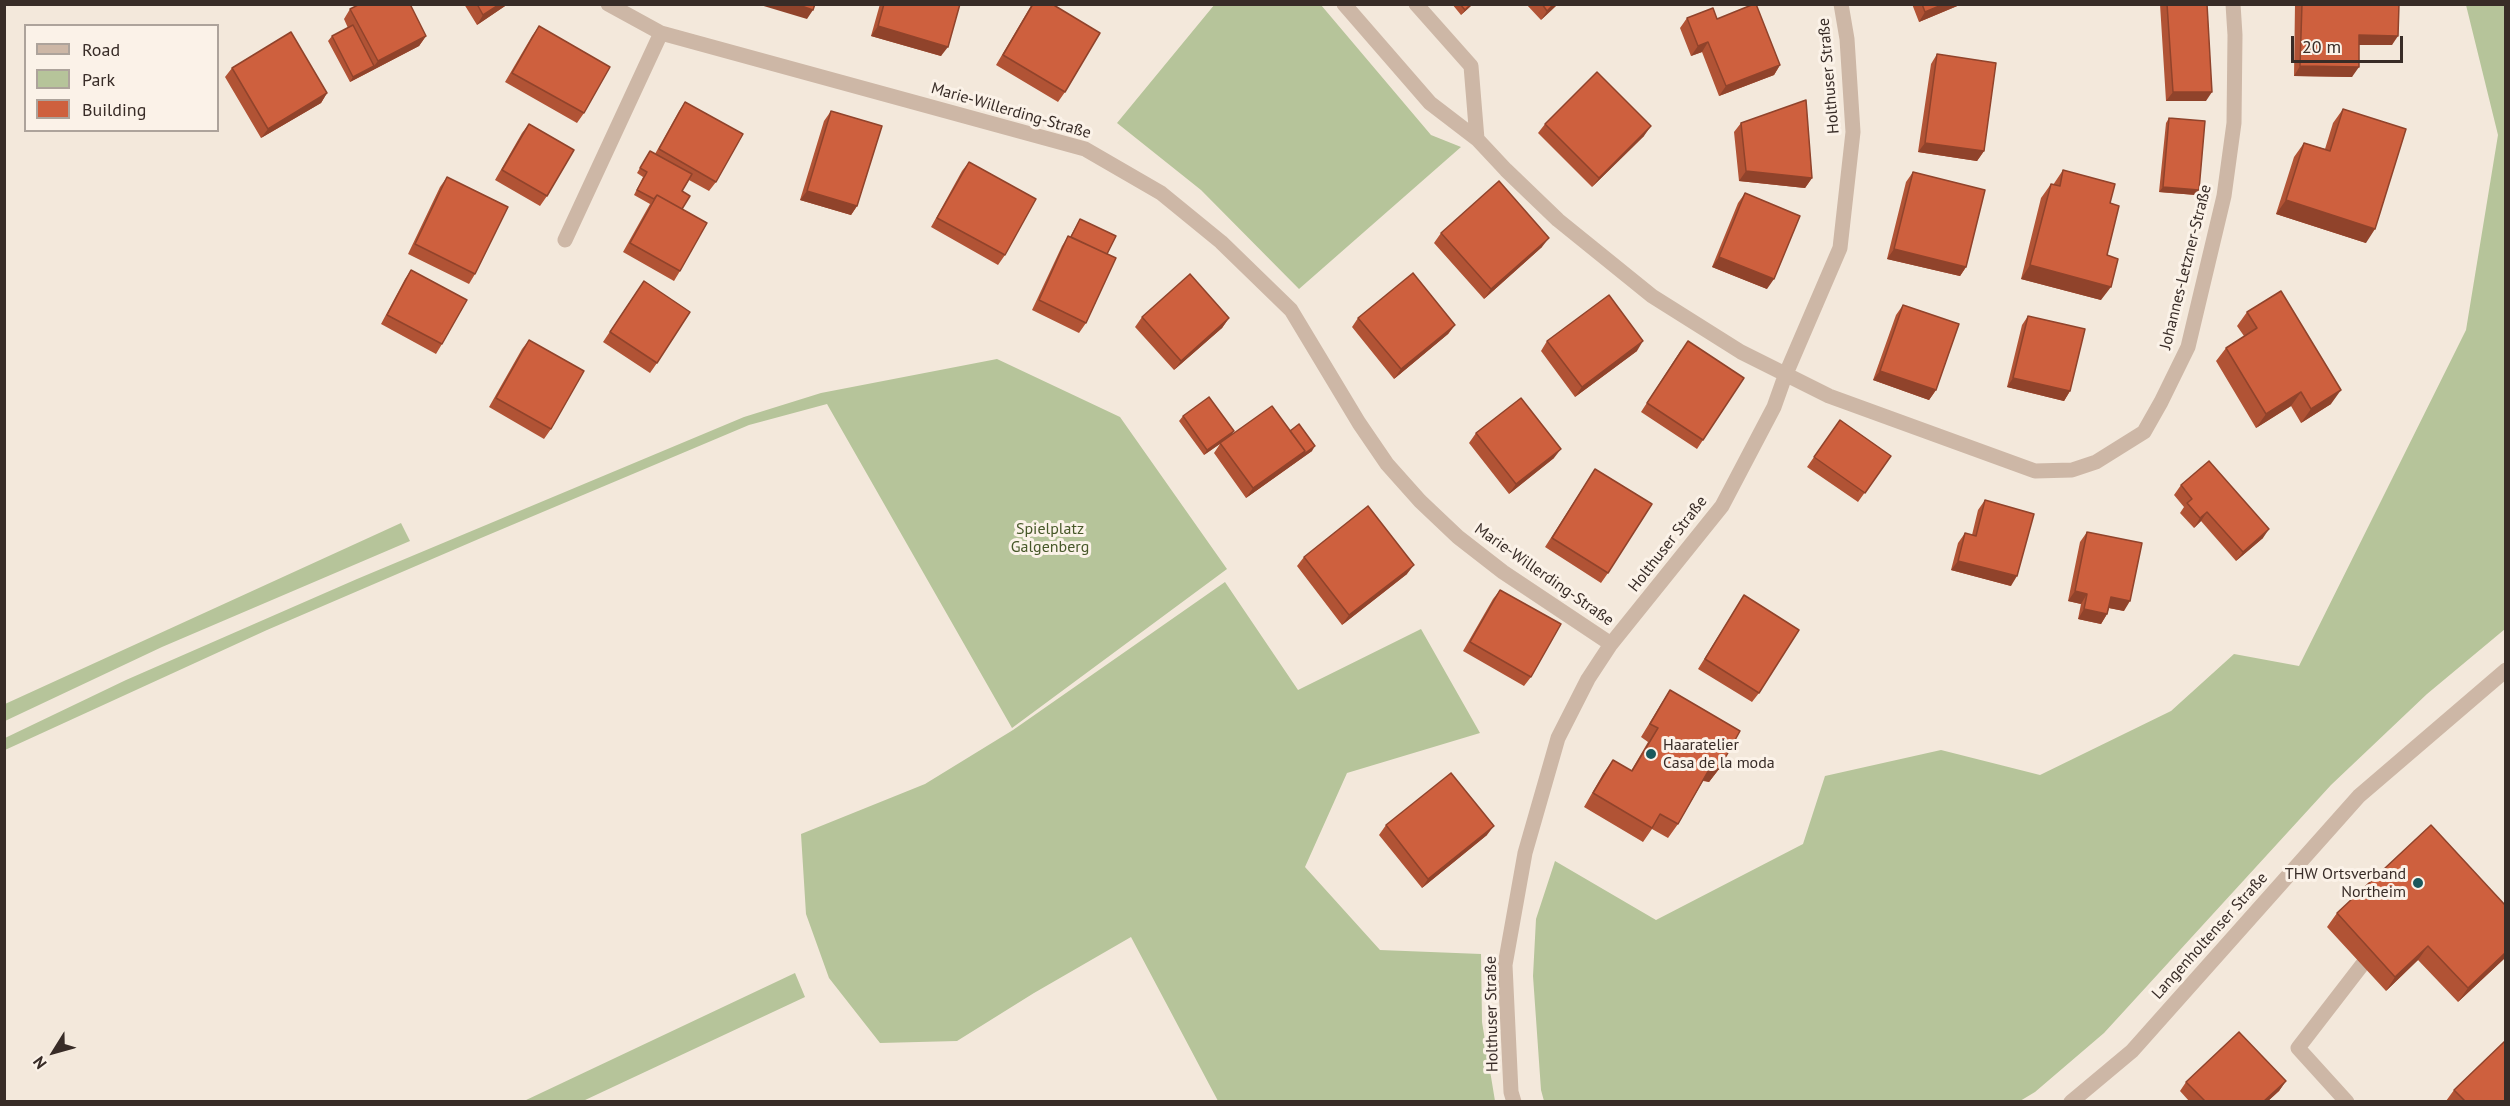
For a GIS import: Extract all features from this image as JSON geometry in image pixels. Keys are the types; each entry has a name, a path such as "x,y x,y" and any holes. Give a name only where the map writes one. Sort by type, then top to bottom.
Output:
{"street":[{"name":"Marie-Willerding-Straße","path":"608,4 661,33 1085,149 1161,193 1221,242 1290,310 1359,423 1387,464 1420,501 1458,537 1503,572 1611,644"},
{"name":"Johannes-Letzner-Straße","path":"1344,4 1430,103 1478,139 1506,170 1558,220 1652,296 1741,352 1785,376 1829,396 2035,471 2072,470 2096,462 2144,432 2162,402 2188,346 2224,196 2234,123 2233,4"},
{"path":"1416,4 1471,66 1478,139"},
{"name":"Holthuser Straße","path":"1514,1101 1511,1092 1505,965 1525,854 1558,738 1588,679 1611,644 1722,506 1774,407 1840,248 1853,132 1847,39 1841,4"},
{"path":"565,240 661,33"},
{"name":"Langenholtenser Straße","path":"2071,1101 2132,1052 2359,796 2505,670"},
{"path":"2347,1101 2298,1048 2362,965"}],"green space":[{"path":"1215,4 1321,5 1431,135 1461,147 1299,289 1201,190 1117,123"},
{"path":"2466,5 2505,5 2505,629 2427,694 2331,785 2104,1033 2035,1092 2020,1101 1544,1101 1541,1090 1533,976 1536,919 1555,861 1656,920 1803,844 1825,776 1941,750 2040,775 2171,711 2234,654 2299,666 2466,330 2498,135"},
{"name":"Spielplatz Galgenberg","path":"997,359 1120,417 1227,569 1012,728 827,404 749,425 267,630 5,750 5,738 126,680 357,579 744,417 821,393"},
{"path":"401,523 410,541 162,647 5,721 5,704"},
{"path":"1225,582 1298,690 1421,629 1480,733 1347,773 1305,867 1380,950 1481,954 1482,1022 1495,1101 1218,1101 1131,937 957,1041 880,1043 829,978 806,914 801,834 925,784 1013,730"},
{"path":"795,973 805,997 583,1101 524,1101"}],"building":[{"path":"360,4 410,4 426,36 378,61 350,9"},
{"path":"477,4 500,4 483,15"},
{"path":"796,4 815,4 813,10"},
{"path":"884,4 960,4 948,47 878,26"},
{"path":"1033,4 1052,4 1100,33 1065,92 1003,55"},
{"path":"1460,4 1471,4 1465,10"},
{"path":"1542,4 1554,4 1547,11"},
{"path":"1756,4 1780,65 1726,86 1708,42 1698,46 1687,18 1713,8 1717,19"},
{"path":"1922,4 1944,4 1925,12"},
{"path":"2167,4 2207,4 2212,92 2173,92"},
{"path":"2302,4 2399,4 2398,36 2359,35 2359,67 2300,66"},
{"path":"353,25 374,66 353,77 332,36"},
{"path":"539,26 610,67 584,113 512,73"},
{"path":"291,32 327,93 268,129 232,68"},
{"path":"1937,54 1996,63 1984,151 1925,143"},
{"path":"1597,72 1651,126 1599,178 1545,124"},
{"path":"1806,100 1812,178 1746,171 1741,123"},
{"path":"685,102 743,134 716,182 659,149"},
{"path":"2343,109 2406,129 2375,229 2286,200 2304,143 2330,151"},
{"path":"831,111 882,126 857,206 807,191"},
{"path":"2169,118 2205,121 2199,190 2163,187"},
{"path":"529,124 574,150 547,196 502,170"},
{"path":"650,151 692,174 682,191 690,196 682,209 657,195 654,199 637,190 647,172 640,168"},
{"path":"969,162 1036,199 1005,255 937,218"},
{"path":"2063,170 2115,184 2110,203 2119,206 2107,255 2118,259 2111,287 2030,265 2051,184 2060,186"},
{"path":"1913,172 1985,190 1966,267 1894,249"},
{"path":"447,177 508,207 475,274 415,244"},
{"path":"1499,181 1549,238 1491,289 1441,233"},
{"path":"1745,193 1800,216 1774,279 1719,257"},
{"path":"657,195 707,223 680,271 630,243"},
{"path":"1080,219 1116,236 1107,254 1071,237"},
{"path":"1068,236 1116,258 1086,323 1039,300"},
{"path":"411,270 467,300 442,344 387,315"},
{"path":"1413,273 1455,325 1401,369 1358,318"},
{"path":"1190,274 1229,318 1181,361 1142,317"},
{"path":"644,281 690,312 657,363 610,332"},
{"path":"2281,291 2341,390 2311,409 2301,392 2266,414 2226,348 2257,328 2247,312"},
{"path":"1609,295 1643,341 1582,387 1547,341"},
{"path":"1903,305 1959,324 1936,390 1880,371"},
{"path":"2028,316 2085,329 2070,391 2013,378"},
{"path":"529,340 584,371 551,429 496,398"},
{"path":"1688,341 1744,378 1703,440 1647,403"},
{"path":"1209,397 1234,431 1207,450 1183,416"},
{"path":"1521,398 1561,449 1516,484 1476,433"},
{"path":"1272,406 1305,451 1253,488 1220,443"},
{"path":"1840,420 1891,456 1865,493 1814,457"},
{"path":"1299,424 1315,446 1301,456 1305,451 1290,431"},
{"path":"2209,461 2269,529 2243,552 2207,512 2200,518 2187,503 2192,499 2181,485"},
{"path":"1595,469 1652,504 1608,573 1552,538"},
{"path":"1985,500 2034,514 2017,576 1958,561 1965,533 1976,536"},
{"path":"1368,506 1414,565 1349,615 1304,557"},
{"path":"2087,532 2142,543 2130,601 2111,597 2107,614 2084,609 2087,594 2075,591"},
{"path":"1500,590 1561,624 1531,677 1470,642"},
{"path":"1744,595 1799,630 1759,693 1705,659"},
{"path":"1670,690 1740,731 1719,769 1711,766 1678,824 1660,814 1652,828 1593,793 1613,760 1632,771 1658,728 1650,724"},
{"path":"1451,773 1494,826 1428,879 1386,825"},
{"name":"THW Ortsverband Northeim","path":"2431,825 2505,905 2505,953 2468,988 2428,946 2395,977 2337,913"},
{"path":"2239,1032 2286,1081 2264,1101 2205,1101 2186,1082"},
{"path":"2505,1041 2505,1101 2465,1101 2454,1090"}],"place":[{"name":"Haaratelier Casa de la moda","path":"1651,754"},
{"name":"THW Ortsverband Northeim","path":"2418,883"}]}
